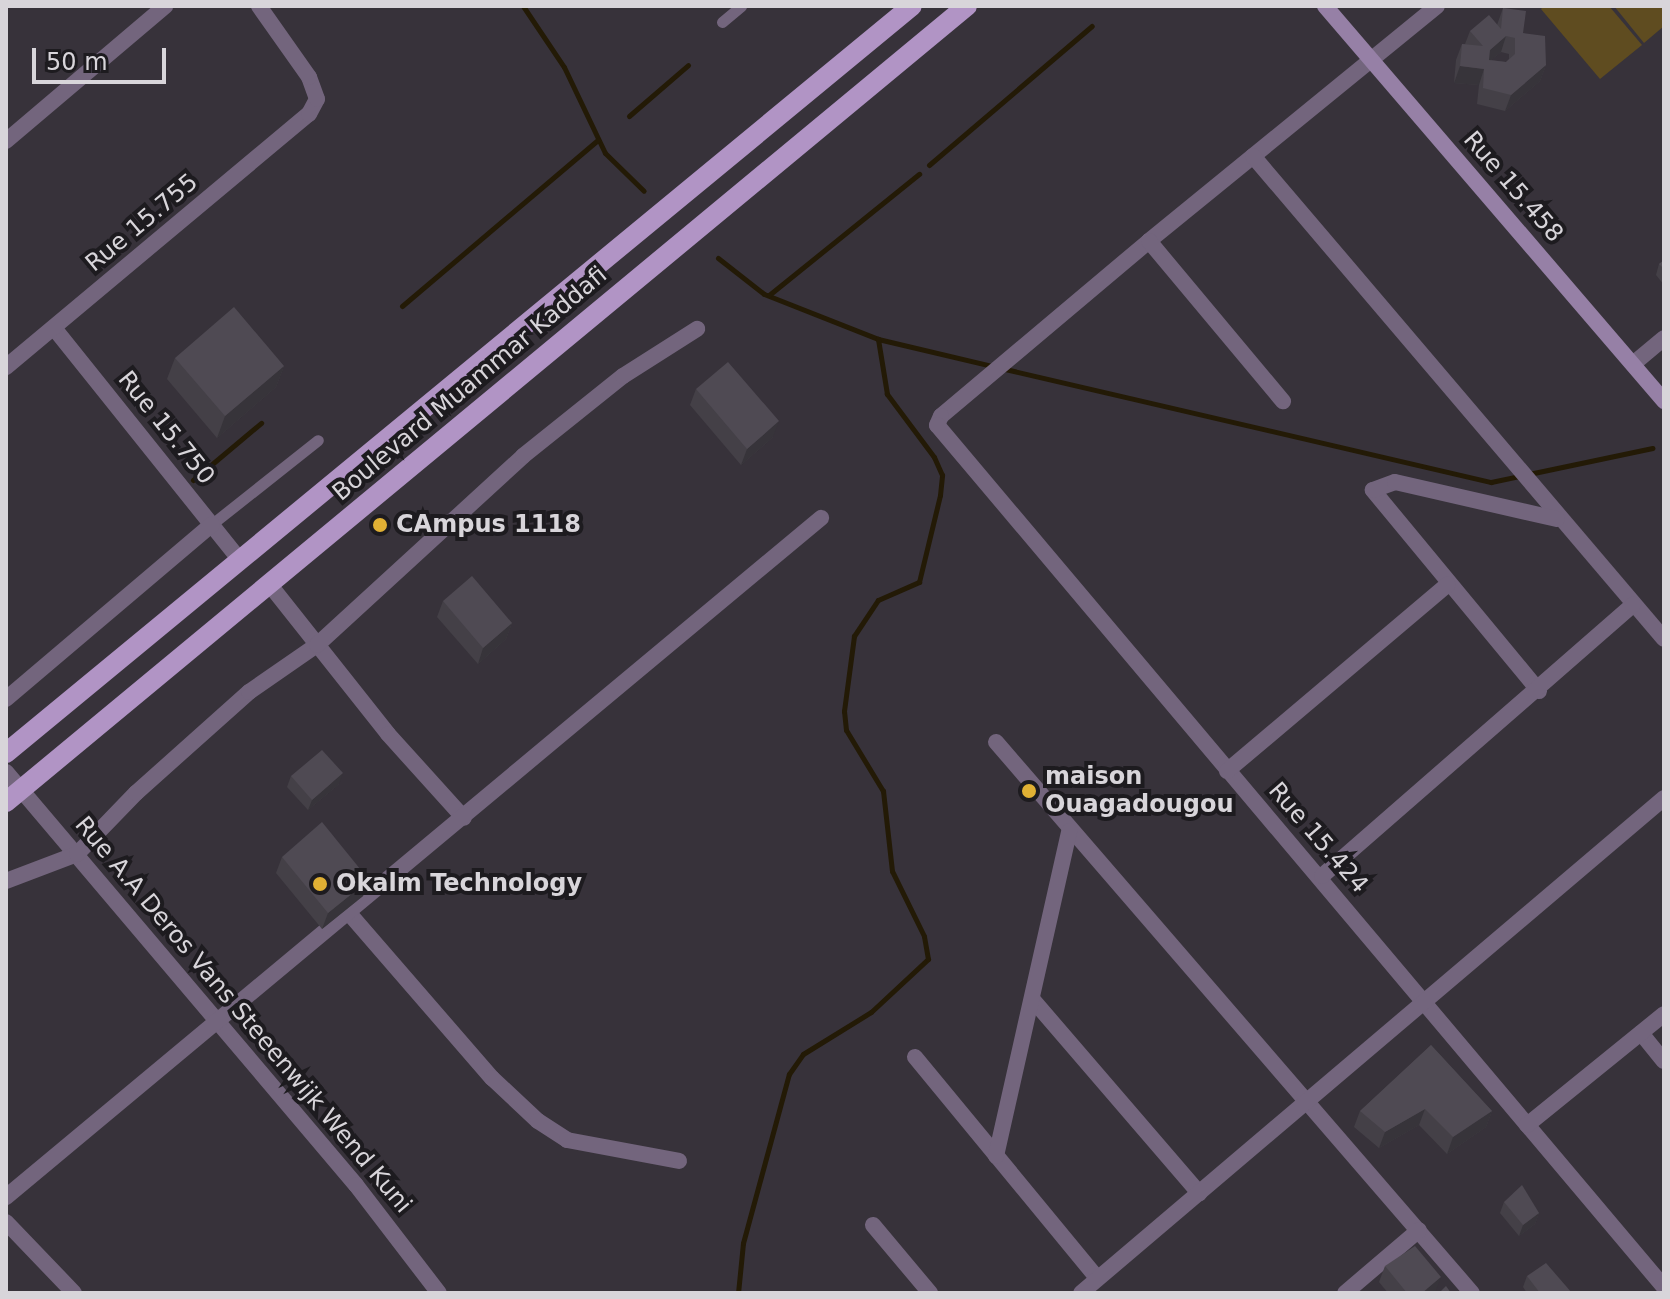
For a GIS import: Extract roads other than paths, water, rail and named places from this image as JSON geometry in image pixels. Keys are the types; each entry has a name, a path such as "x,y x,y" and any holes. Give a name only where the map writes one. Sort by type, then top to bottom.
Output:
{"main road":[{"name":"Boulevard Muammar Kaddafi","path":"6,753 912,6"},
{"name":"Boulevard Muammar Kaddafi","path":"14,796 967,6"},
{"name":"Rue 15.458","path":"1325,6 1664,401"}],"street":[{"path":"6,141 165,6"},
{"name":"Rue 15.755","path":"6,367 309,114 317,99 309,77 259,6"},
{"path":"1283,401 1149,241 1437,6"},
{"path":"1253,156 1557,519 1664,639"},
{"name":"Rue 15.424","path":"1149,241 937,422 1019,528 1227,771 1322,876 1664,1287"},
{"name":"Rue 15.750","path":"54,328 239,559"},
{"path":"6,881 77,854 136,793 249,692 317,645 523,456 623,376 697,329"},
{"path":"1633,364 1664,338"},
{"path":"1539,691 1373,493 1375,486 1395,482 1557,519"},
{"path":"6,1197 821,518"},
{"path":"6,699 212,524"},
{"path":"1227,771 1448,584"},
{"path":"270,585 464,818"},
{"path":"1322,876 1539,691 1633,605"},
{"path":"996,742 1069,831 1472,1293"},
{"name":"Rue A.A Deros Vans Steeenwijk Wend Kuni","path":"6,772 14,796 77,854 417,1259 439,1293"},
{"path":"1081,1293 1422,998 1664,798"},
{"path":"996,1156 1069,831"},
{"path":"348,912 492,1078 538,1121 567,1140 679,1161"},
{"path":"1033,1000 1199,1193"},
{"path":"1527,1125 1664,1014"},
{"path":"1641,1033 1664,1061"},
{"path":"915,1057 1097,1278"},
{"path":"6,1222 74,1293"},
{"path":"873,1225 930,1293"},
{"path":"1345,1293 1419,1230"}],"lane":[{"path":"722,22 741,6"},
{"path":"212,524 318,440"}],"waterway":[{"path":"523,6 564,67 605,153 644,191"},
{"path":"929,165 1092,26"},
{"path":"629,116 688,65"},
{"path":"402,306 598,140"},
{"path":"769,295 919,174"},
{"path":"718,258 764,294 878,339 996,367"},
{"path":"738,1293 743,1243 789,1074 803,1054 871,1012 928,959 924,936 892,871 883,791 846,730 844,711 854,636 878,600 919,582 942,475 934,457 887,394 878,339"},
{"path":"1005,369 1491,482 1652,448"},
{"path":"193,480 261,423"}],"place":[{"name":"CAmpus 1118","path":"380,525"},
{"name":"maison Ouagadougou","path":"1029,791"},
{"name":"Okalm Technology","path":"320,884"}]}
